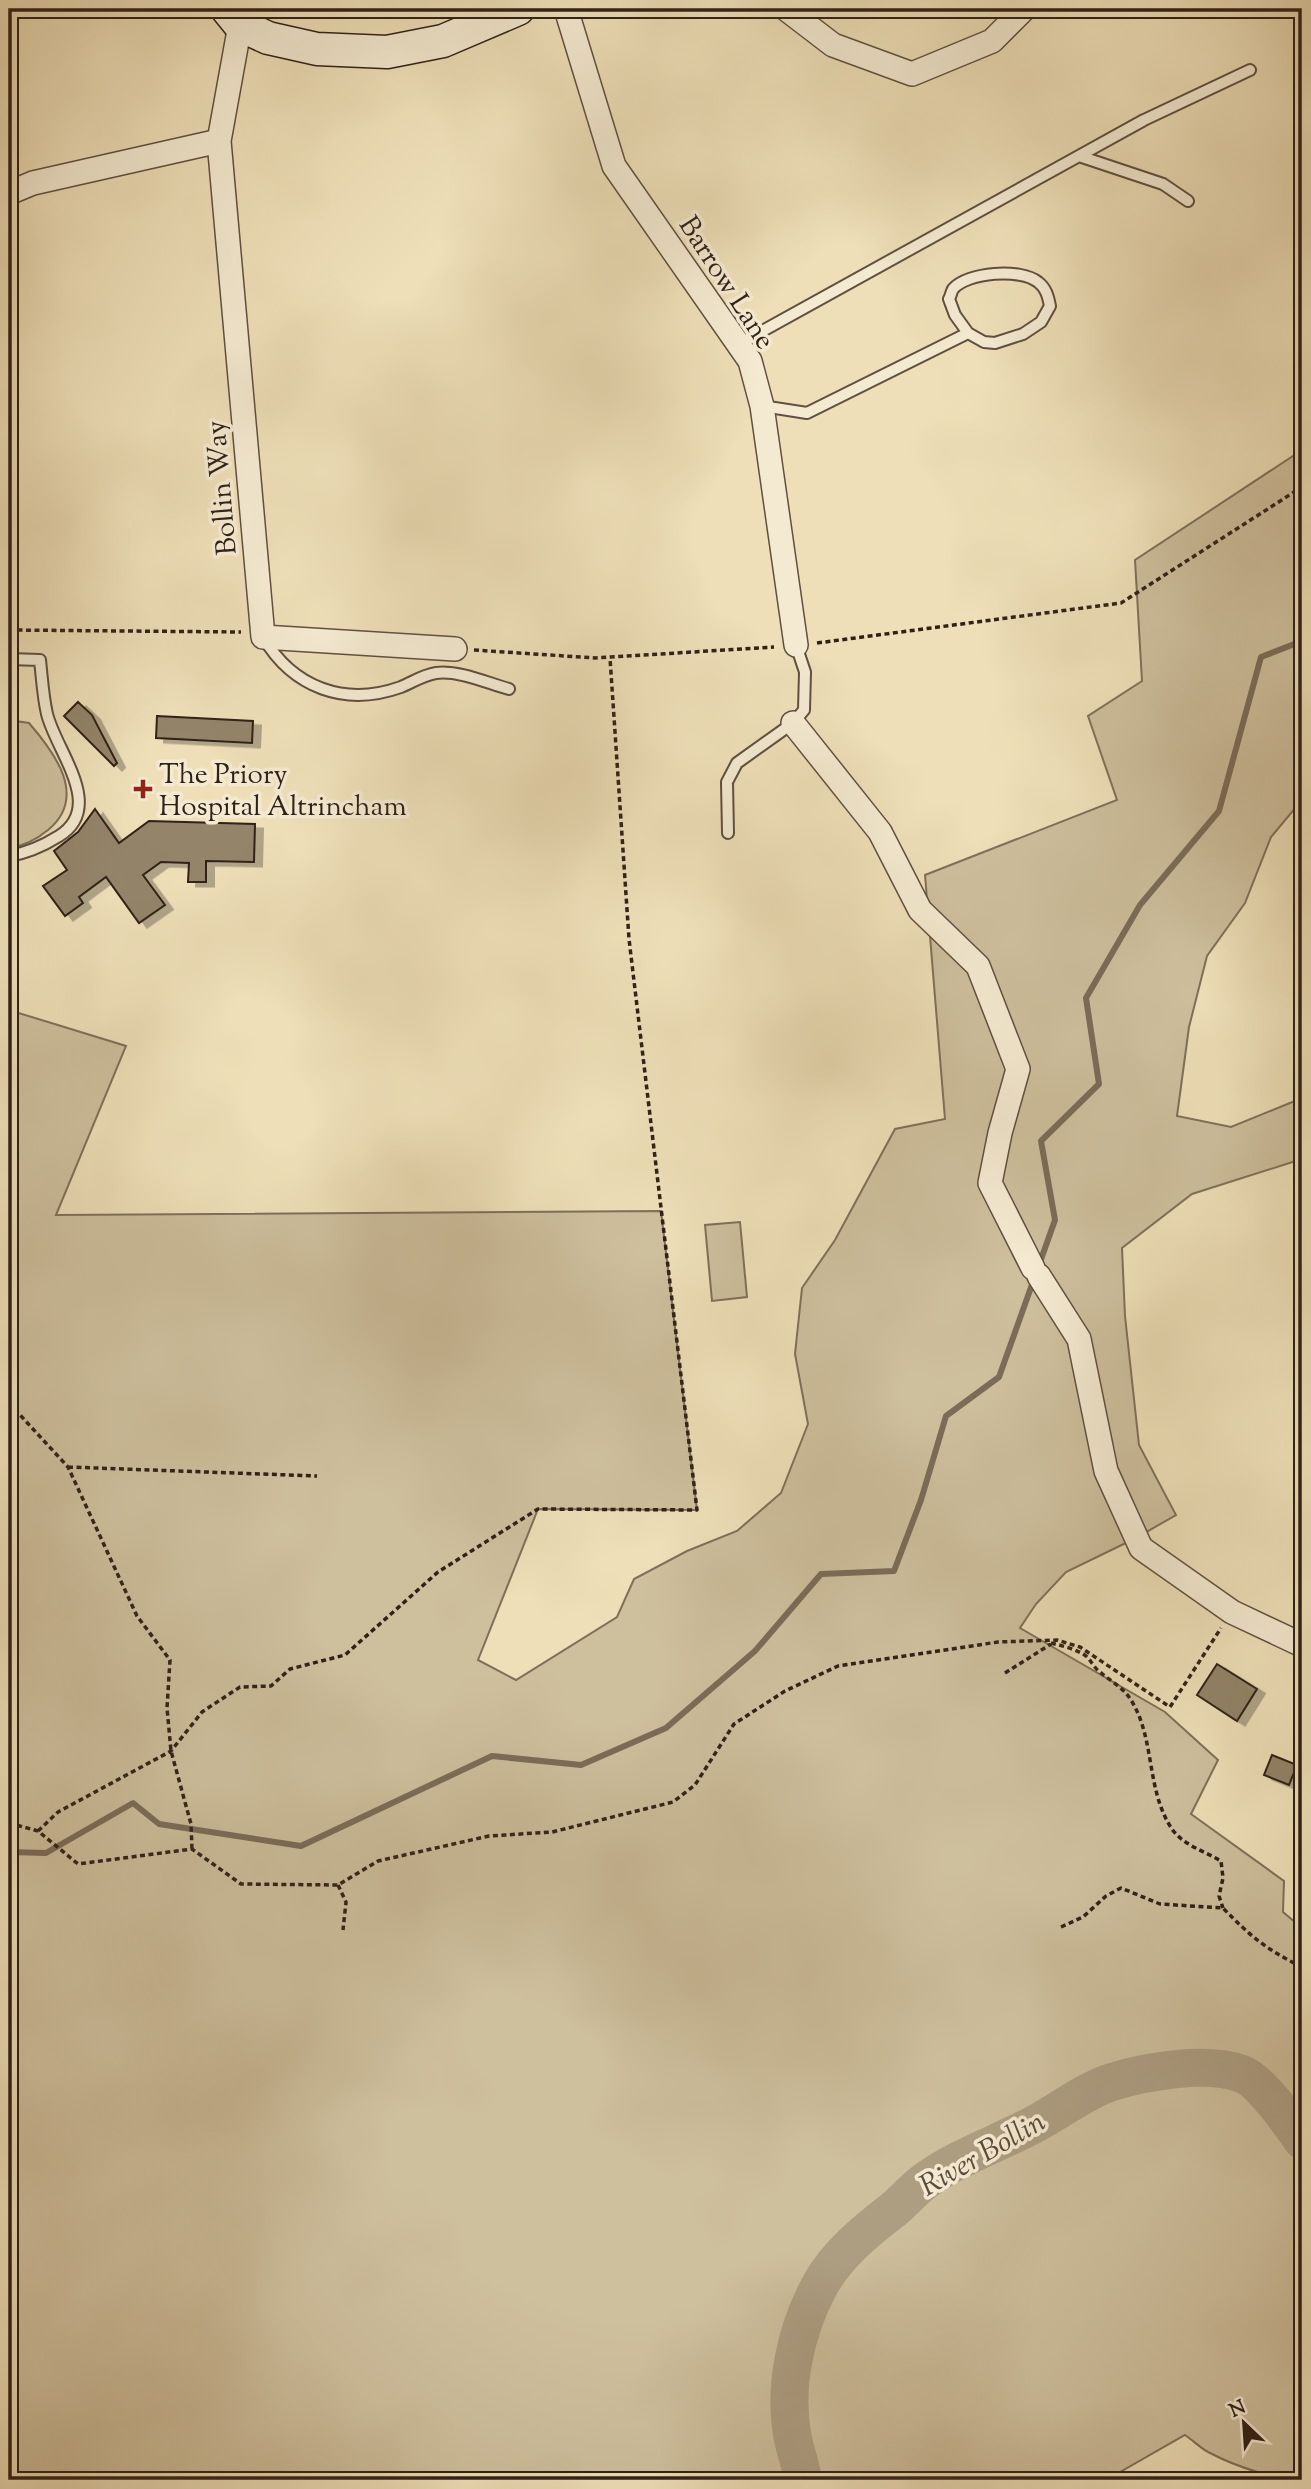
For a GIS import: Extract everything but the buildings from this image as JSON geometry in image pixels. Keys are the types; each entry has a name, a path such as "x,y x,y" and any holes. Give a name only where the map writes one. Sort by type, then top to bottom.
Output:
{"street":[{"path":"234,17 268,38 317,49 387,52 443,41 518,9"},
{"name":"Barrow Lane","path":"566,9 614,166 750,361 762,406 796,645"},
{"path":"786,9 833,45 912,74 992,41 1024,9"},
{"name":"Bollin Way","path":"234,17 219,141 263,635"},
{"path":"9,193 33,183 219,141"},
{"path":"263,635 455,649"},
{"path":"793,723 880,832 920,910 978,966 1018,1069 1000,1133 990,1183 1036,1272 1080,1339 1106,1471 1141,1548 1232,1612 1302,1645"}],"lane":[{"path":"739,344 1144,120 1250,70"},
{"path":"1079,156 1163,184 1188,201"},
{"path":"1020,273 1038,281 1048,293 1050,306 1041,322 1023,334 995,343 984,342 968,333 949,299 953,289 962,283 992,274 1020,273"},
{"path":"762,406 807,413 968,333"},
{"path":"263,635 272,653 287,668 311,685 330,693 376,693 437,673 448,673 509,690"},
{"path":"728,833 727,782 737,763 793,723 804,710 805,672 796,645"},
{"path":"9,659 40,660 47,714 75,778 80,801 76,817 66,832 44,845 9,856"}],"path":[{"path":"455,649 610,658 796,645 1121,603 1302,487"},
{"path":"9,630 263,635"},
{"path":"38,1831 58,1812 171,1751 202,1712 240,1687 271,1686 290,1669 345,1655 438,1572 538,1509 697,1510 629,939 610,658"},
{"path":"9,1403 68,1466 137,1616 170,1660 167,1708 171,1751 191,1824 192,1849"},
{"path":"68,1466 317,1476"},
{"path":"9,1823 38,1831 78,1864 192,1849 241,1884 338,1885 378,1861 489,1836 552,1832 673,1802 695,1785 734,1724 785,1691 838,1666 998,1642 1057,1640 1080,1647 1170,1707 1232,1612"},
{"path":"1005,1673 1057,1640"},
{"path":"1051,1643 1088,1657 1094,1668 1128,1695 1148,1742 1149,1760 1162,1809 1172,1830 1187,1844 1220,1861 1223,1878 1219,1896 1223,1908 1250,1936 1273,1953 1302,1967"},
{"path":"338,1885 346,1902 343,1930"},
{"path":"1061,1927 1083,1917 1106,1896 1121,1888 1160,1904 1223,1908"}],"shaded area":[{"path":"1302,450 1302,800 1271,837 1245,903 1207,956 1189,1027 1177,1116 1231,1127 1302,1098 1302,1159 1192,1194 1122,1248 1125,1316 1139,1445 1176,1515 1066,1572 1036,1604 1020,1628 1165,1712 1218,1760 1191,1814 1284,1881 1283,1912 1302,1928 1302,2480 1268,2475 1232,2463 1205,2450 1185,2435 1106,2480 9,2480 9,1010 126,1046 56,1215 661,1211 697,1510 538,1509 478,1660 516,1680 617,1617 634,1579 687,1551 737,1531 781,1493 808,1424 795,1354 802,1288 835,1240 895,1129 945,1119 925,875 1117,800 1088,716 1142,681 1135,560"},
{"path":"9,720 29,723 49,748 63,775 66,804 60,817 39,837 9,848"},
{"path":"740,1222 747,1297 712,1301 705,1225"}],"waterway":[{"path":"1039,1265 1055,1220 1041,1141 1099,1084 1086,998 1140,905 1219,811 1261,657 1302,641"},
{"path":"9,1852 46,1853 133,1803 159,1824 301,1846 492,1756 581,1765 666,1728 755,1651 821,1574 894,1571 921,1500 946,1416 999,1377 1034,1279"},
{"name":"River Bollin","path":"803,2480 793,2439 789,2400 793,2360 811,2303 827,2274 843,2253 925,2181 1103,2085 1142,2074 1177,2069 1212,2068 1242,2074 1275,2103 1302,2140"}],"place":[{"name":"The Priory Hospital Altrincham","path":"143,789"}]}
